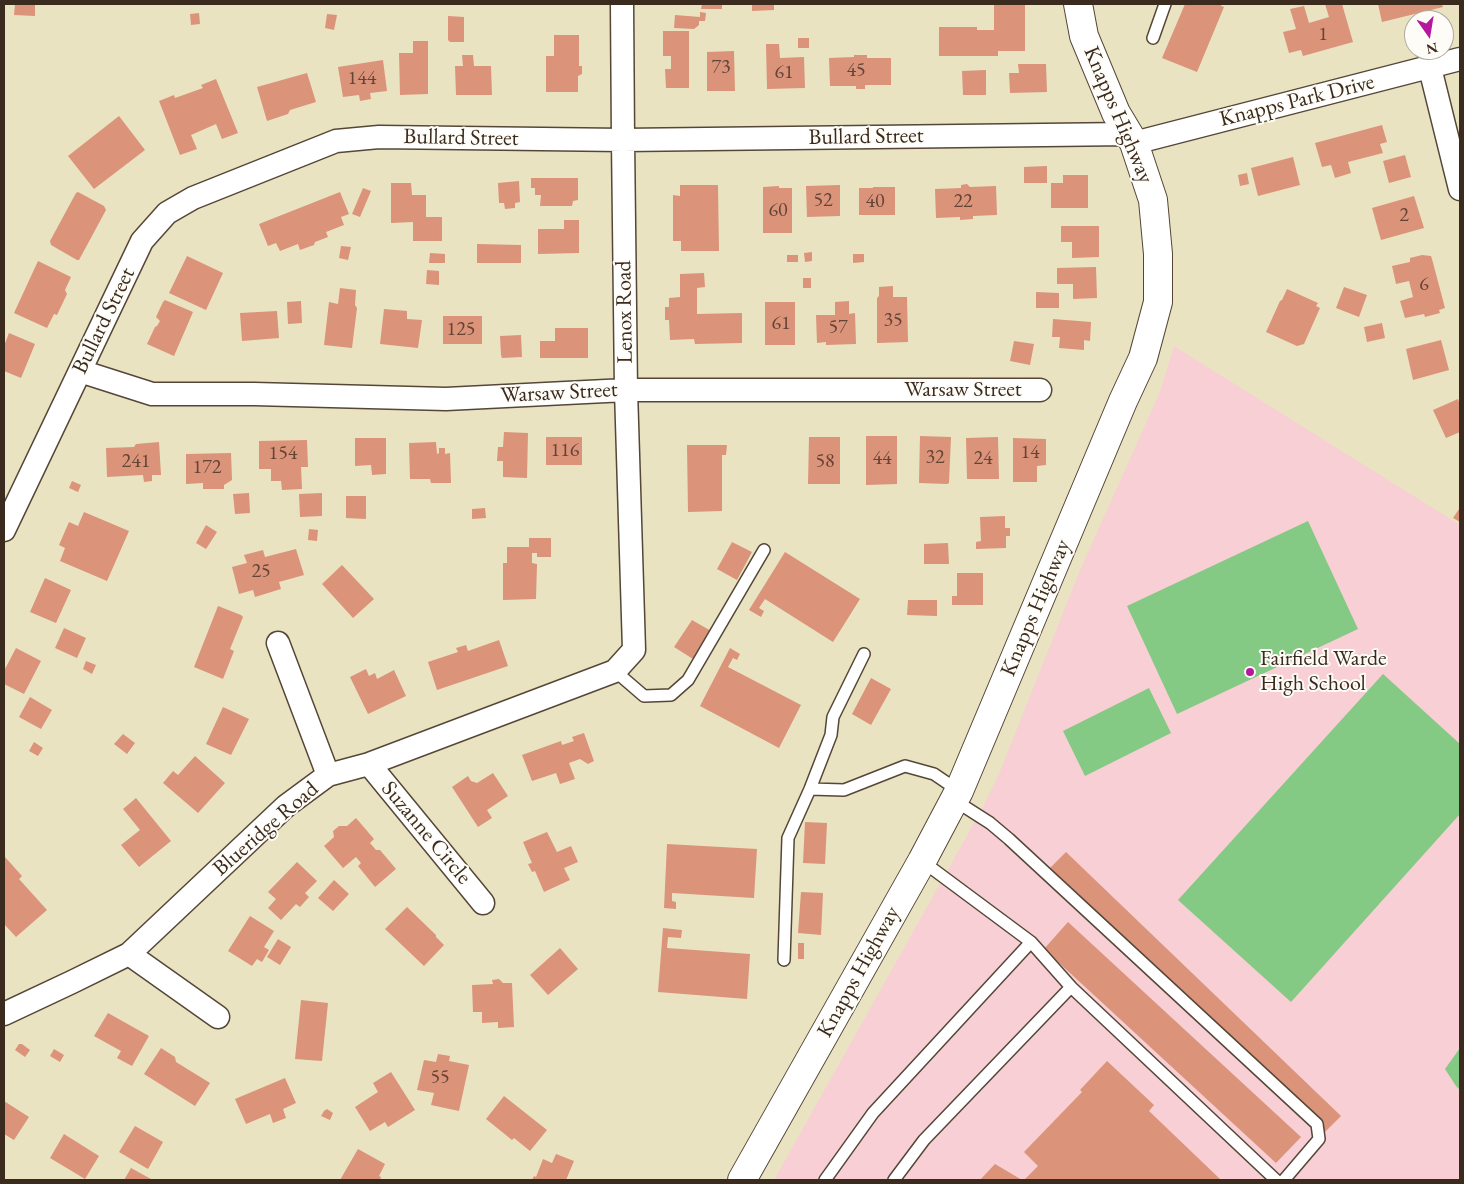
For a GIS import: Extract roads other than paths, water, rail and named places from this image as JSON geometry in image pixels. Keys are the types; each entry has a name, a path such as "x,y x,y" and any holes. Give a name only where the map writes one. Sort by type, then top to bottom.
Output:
{"street":[{"name":"Lenox Road","path":"622,4 626,390 634,650"},
{"name":"Knapps Highway","path":"742,1180 922,861 957,795 1123,401 1143,358 1158,302 1158,254 1153,200 1131,139 1116,113 1084,36 1078,4"},
{"name":"Knapps Park Drive","path":"1131,139 1430,68 1460,59"},
{"path":"1430,68 1460,188"},
{"name":"Bullard Street","path":"4,530 142,241 167,213 193,198 336,141 379,137 623,140 1131,139"},
{"name":"Warsaw Street","path":"80,371 152,394 254,394 446,399 626,390 1040,390"},
{"path":"278,643 328,775"},
{"name":"Blueridge Road","path":"4,1014 129,954 286,806 328,775 369,764 615,671 634,650"},
{"name":"Suzanne Circle","path":"369,764 483,903"},
{"path":"129,954 218,1017"}],"lane":[{"path":"1152,38 1165,4"},
{"path":"615,671 644,696 672,695 688,680 764,550"},
{"path":"784,960 788,838 831,735 833,717 864,654"},
{"path":"810,789 844,790 905,766 934,774 1009,839 1317,1124 1318,1139 1284,1180"},
{"path":"922,861 1031,942 1071,987 1276,1180"},
{"path":"825,1180 873,1113 1031,942"},
{"path":"894,1180 924,1140 1071,987"}],"place":[{"name":"Fairfield Warde High School","path":"1250,672"}]}
